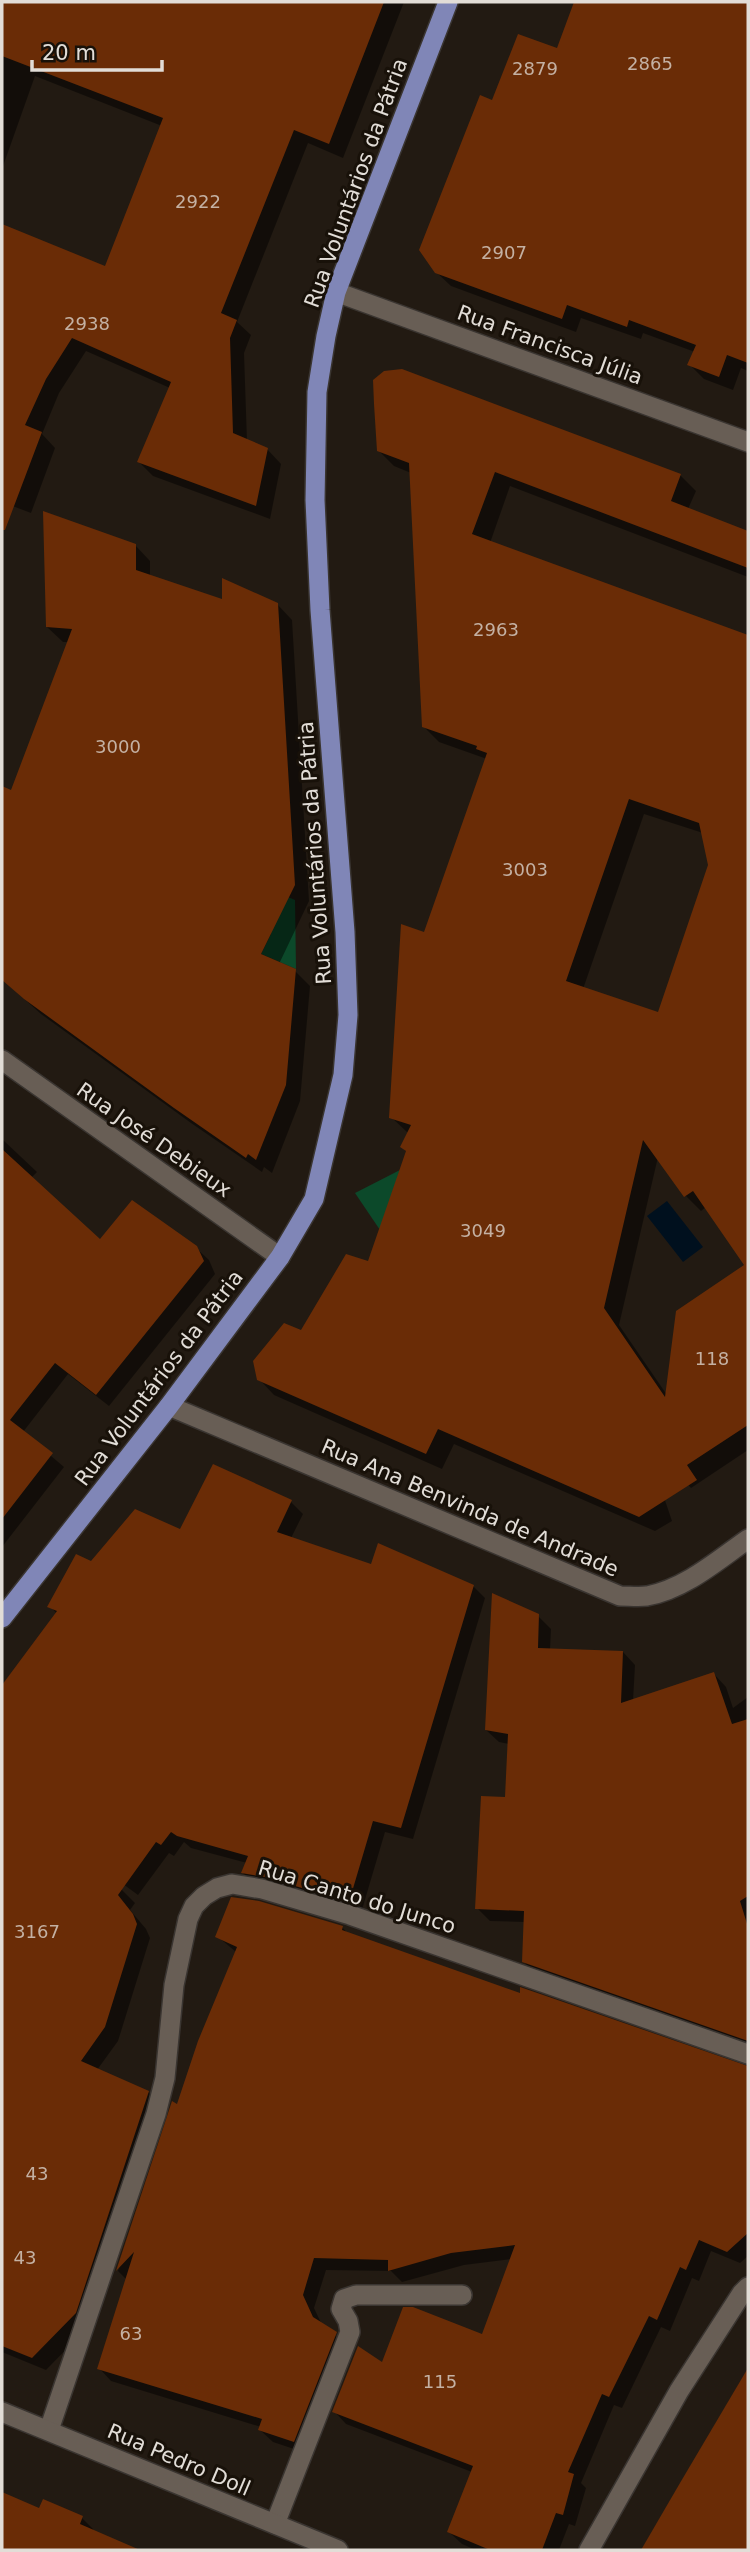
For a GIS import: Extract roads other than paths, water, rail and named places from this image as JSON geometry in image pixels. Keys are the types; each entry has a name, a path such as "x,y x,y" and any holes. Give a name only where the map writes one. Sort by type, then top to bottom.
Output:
{"main road":[{"name":"Rua Voluntários da Pátria","path":"2,1618 169,1406 280,1257 314,1199 343,1075 348,1015 345,932 321,623 315,500 317,392 336,292 449,2"}],"street":[{"name":"Rua Francisca Júlia","path":"336,292 748,442"},
{"name":"Rua José Debieux","path":"2,1060 280,1257"},
{"name":"Rua Ana Benvinda de Andrade","path":"169,1406 620,1596 646,1596 667,1590 698,1573 748,1539"},
{"name":"Rua Canto do Junco","path":"49,2430 156,2114 164,2078 174,1985 188,1919 194,1906 204,1895 217,1888 232,1884 262,1889 350,1915 748,2054"},
{"path":"589,2550 679,2391 748,2287"},
{"path":"275,2524 350,2332 348,2321 341,2309 344,2299 356,2295 462,2295"},
{"name":"Rua Pedro Doll","path":"2,2412 338,2550"}],"water":[{"path":"667,1201 703,1247 683,1262 647,1216"}]}
